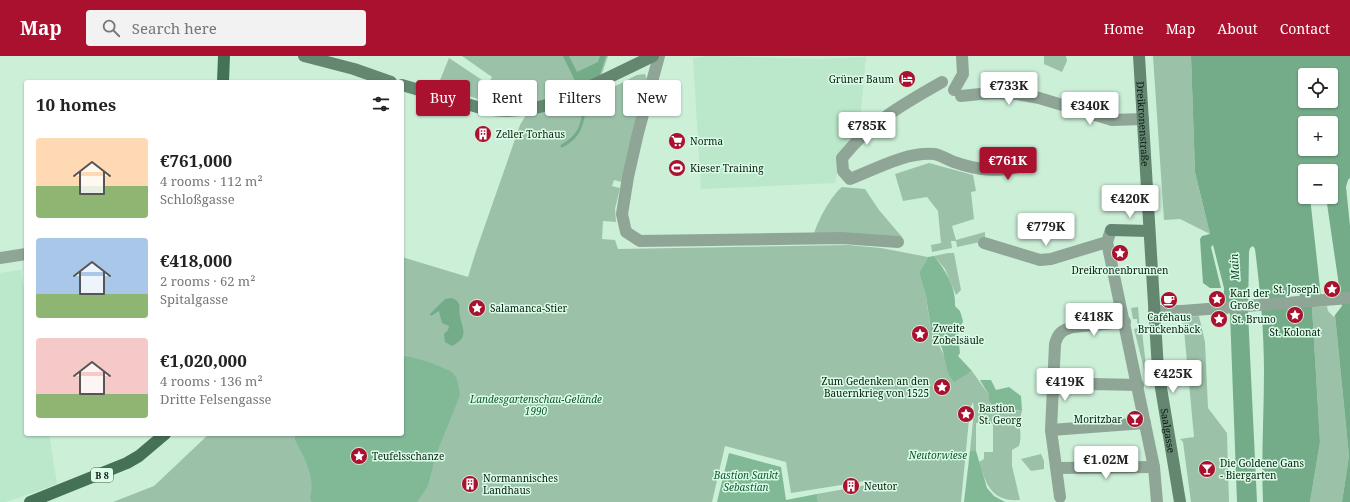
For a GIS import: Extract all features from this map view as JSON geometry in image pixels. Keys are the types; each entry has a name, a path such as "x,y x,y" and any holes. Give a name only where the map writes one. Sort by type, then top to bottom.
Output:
{"main road":[{"path":"223,80 224,56"},
{"path":"304,56 385,80"},
{"path":"315,56 331,63"},
{"path":"404,86 484,109 495,111 524,110 544,107 560,101 653,56"},
{"name":"Dreikronenstraße","path":"1139,56 1154,311"},
{"path":"1109,236 1149,232"},
{"name":"Saalgasse","path":"1154,311 1159,376 1180,502"},
{"name":"B 8","path":"30,502 127,463 139,456 163,436"}],"street":[{"path":"659,56 638,133 628,177 622,214 626,232 640,241 842,238 898,242"},
{"path":"962,56 962,74 958,93 1017,94 1040,98 1112,120 1143,119"},
{"path":"942,82 890,112 856,140 842,158 843,171 850,179 904,157 922,154 936,154 955,162 989,171 1023,166"},
{"path":"984,243 1040,260 1052,259 1109,236 1154,467 1158,502"},
{"path":"0,258 24,254"},
{"path":"1154,311 1182,311 1350,298"},
{"path":"1060,496 1051,430 1055,344 1058,335 1065,329 1073,327 1125,322"},
{"path":"1054,389 1092,384 1138,385"},
{"path":"1051,430 1145,423"},
{"path":"1057,468 1154,467"}],"shaded area":[{"path":"708,56 818,59 866,57 859,131 838,170 835,183 701,189 693,58"},
{"path":"21,270 24,289 24,436 49,436 57,484 6,502 0,502 0,273"}],"green space":[{"path":"462,56 608,56 600,80 545,80 545,116 615,116 615,86 623,82 623,116 638,116 622,182 614,180 612,186 620,188 615,209 616,222 603,221 602,239 615,240 618,249 848,245 881,248 928,257 919,273 926,296 930,325 944,356 969,373 972,371 989,395 991,405 994,408 1022,411 1019,446 1012,450 1012,466 1020,500 1010,500 997,495 984,478 979,462 984,459 984,452 993,452 993,424 976,423 976,451 970,451 974,411 973,402 970,409 961,502 818,502 817,494 867,485 866,481 791,493 786,462 725,446 712,502 407,502 428,368 404,355 404,258 468,277 520,125 525,116 537,116 537,80 490,80 492,77"},
{"path":"1044,56 1066,56 1067,61 1062,72 1044,64"},
{"path":"1153,56 1191,56 1195,172 1210,234 1180,219 1164,220"},
{"path":"449,58 482,80 478,80 478,99 470,96 470,80 440,80"},
{"path":"645,74 647,80 627,80 637,75"},
{"path":"929,163 973,175 976,191 971,192 974,219 952,226 956,240 985,232 985,241 957,247 956,241 951,241 952,248 932,252 931,245 941,243 938,211 927,197 903,201 895,174"},
{"path":"842,187 865,189 879,210 902,237 814,234 825,209"},
{"path":"954,253 961,290 956,295 945,269 934,256"},
{"path":"934,256 942,267 952,286 955,306 960,311 963,321 958,335 960,353 958,356 972,371 954,382 948,373 942,348 931,330 926,296 919,273 928,257"},
{"path":"1327,306 1328,311 1334,317 1335,315 1349,456 1342,502 1310,502 1320,442 1312,307"},
{"path":"1138,307 1140,331 1142,331 1146,377 1134,329 1138,328 1137,319 1133,319 1131,308"},
{"path":"1199,316 1205,342 1208,408 1227,433 1229,502 1191,502 1183,442 1180,439 1194,437 1183,319 1184,317"},
{"path":"404,356 429,362 452,372 457,379 460,395 435,457 428,486 417,502 312,502 310,499 312,484 311,476 306,461 295,440 295,436 404,436"},
{"path":"980,380 991,380 996,390 1009,387 1021,396 1022,411 1011,409 998,416 989,400 989,395"},
{"path":"207,436 299,436 336,502 113,502 154,486"},
{"path":"970,451 976,451 987,488 994,496 1005,502 964,502"},
{"name":"Bastion Sankt Sebastian","path":"729,453 781,467 786,500 817,494 818,502 717,502"},
{"path":"1041,454 1044,461 1044,469 1031,471 1021,459"}],"water":[{"path":"563,56 569,56 577,72 598,62 600,56 606,56 598,80 575,80"},
{"name":"Main","path":"1191,56 1350,56 1350,178 1346,187 1350,226 1350,502 1342,502 1349,456 1335,315 1342,306 1327,204 1338,204 1338,164 1298,164 1298,204 1311,204 1322,306 1312,307 1320,442 1310,502 1263,502 1263,340 1259,279 1255,249 1253,246 1250,248 1249,252 1248,313 1257,502 1237,502 1230,313 1223,314 1224,288 1213,245 1211,247 1221,288 1210,288 1203,283 1200,239 1202,236 1210,234 1195,172","holes":["1291,289 1296,290 1299,293 1301,301 1300,310 1296,321 1288,314 1287,295"]},
{"path":"452,298 459,304 464,332 461,339 452,346 445,342 444,334 448,330 449,326 442,323 439,311 431,316 430,314 445,299"}],"waterway":[{"path":"562,146 573,138 579,130 583,116"}],"place":[{"name":"Grüner Baum","path":"907,79"},
{"name":"Zeller Torhaus","path":"483,134"},
{"name":"Norma","path":"677,141"},
{"name":"Kieser Training","path":"677,168"},
{"name":"Dreikronenbrunnen","path":"1120,253"},
{"name":"St. Joseph","path":"1332,289"},
{"name":"Karl der Große","path":"1217,299"},
{"name":"Caféhaus Brückenbäck","path":"1169,300"},
{"name":"Salamanca-Stier","path":"477,308"},
{"name":"St. Kolonat","path":"1295,315"},
{"name":"St. Bruno","path":"1219,319"},
{"name":"Zweite Zobelsäule","path":"920,334"},
{"name":"Zum Gedenken an den Bauernkrieg von 1525","path":"942,387"},
{"name":"Bastion St. Georg","path":"966,414"},
{"name":"Moritzbar","path":"1135,419"},
{"name":"Teufelsschanze","path":"359,456"},
{"name":"Die Goldene Gans - Biergarten","path":"1207,469"},
{"name":"Normannisches Landhaus","path":"470,484"},
{"name":"Neutor","path":"851,486"}],"park label":[{"name":"Landesgartenschau-Gelände 1990","path":"536,404"},
{"name":"Neutorwiese","path":"938,455"}]}
